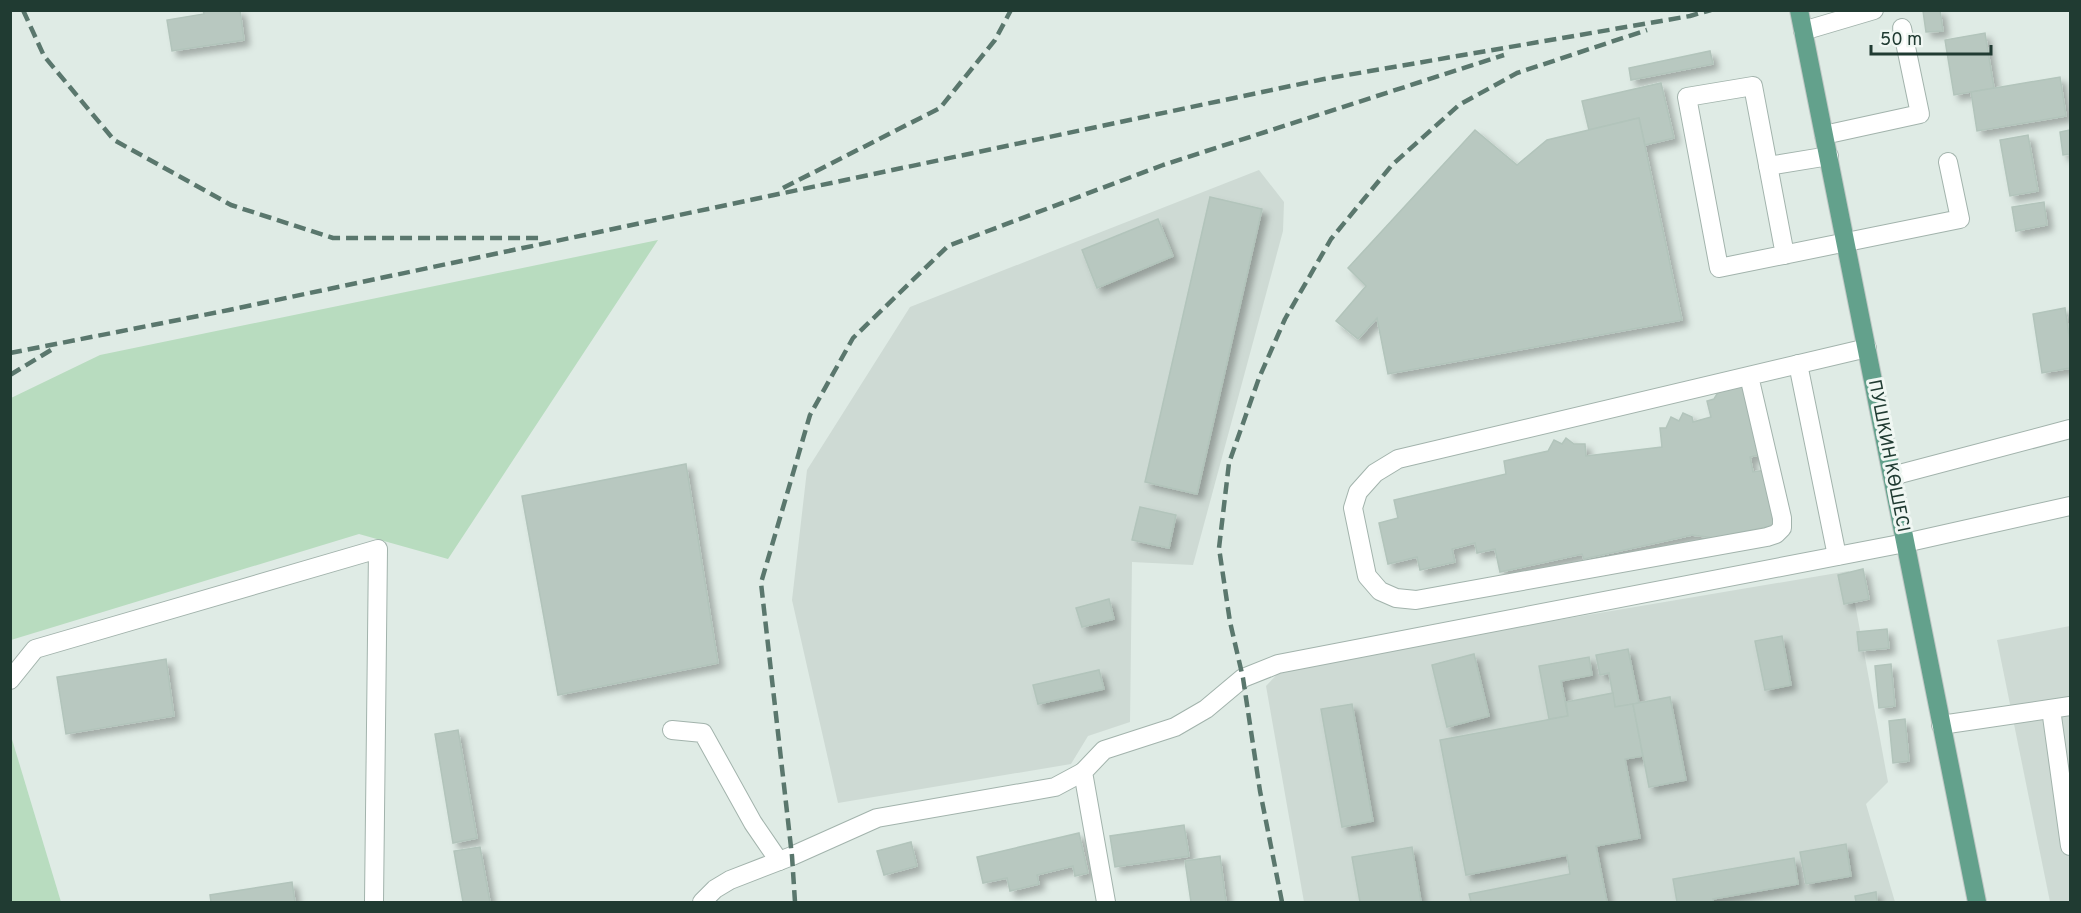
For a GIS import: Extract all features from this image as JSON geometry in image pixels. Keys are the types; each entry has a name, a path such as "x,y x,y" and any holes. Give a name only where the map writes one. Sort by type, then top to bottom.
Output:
{"main road":[{"name":"ПУШКИН КӨШЕСІ","path":"1799,10 1977,903"}],"street":[{"path":"1803,31 1874,10"},
{"path":"1824,135 1920,114 1902,28"},
{"path":"1785,255 1753,86 1687,97 1719,268 1846,243 1960,219 1948,162"},
{"path":"1768,166 1828,156"},
{"path":"1749,376 1782,518 1782,528 1776,534 1416,600 1396,598 1380,591 1366,576 1353,508 1358,492 1375,473 1398,459 1867,348"},
{"path":"1798,364 1837,556"},
{"path":"1892,476 2070,429"},
{"path":"702,903 715,889 730,880 877,818 1055,787 1083,772 1104,750 1174,727 1206,709 1243,678 1278,664 1905,543 2070,506"},
{"path":"10,680 35,649 378,549 374,903"},
{"path":"1941,725 2070,706"},
{"path":"2051,709 2070,846"},
{"path":"672,730 703,733 753,823 779,861"},
{"path":"1083,772 1106,903"}],"shaded area":[{"path":"1259,170 1284,202 1283,231 1193,565 1132,562 1130,722 1088,736 1071,764 838,803 792,600 807,470 910,307"},
{"path":"1849,571 1888,782 1866,804 1895,902 1304,902 1266,686 1285,666"},
{"path":"2070,626 2070,902 2050,902 1997,640"}],"green space":[{"path":"658,240 448,559 359,534 11,640 11,398 100,355"},
{"path":"11,736 61,902 11,902"}],"building":[{"path":"203,10 240,10 244,40 172,51 167,20 204,14"},
{"path":"1940,10 1943,31 1926,32 1923,11"},
{"path":"1985,33 1994,88 1954,95 1945,40"},
{"path":"1710,51 1713,64 1631,80 1629,68"},
{"path":"2060,77 2066,116 1977,131 1971,92"},
{"path":"1661,83 1674,138 1645,145 1639,118 1589,130 1582,101"},
{"path":"1639,118 1682,320 1388,374 1377,318 1358,339 1336,321 1366,286 1348,268 1475,130 1517,165 1547,140"},
{"path":"2070,130 2070,154 2063,155 2060,132"},
{"path":"2028,135 2038,191 2010,196 2000,140"},
{"path":"1210,197 1262,209 1197,494 1145,482"},
{"path":"2044,202 2047,225 2016,231 2012,207"},
{"path":"1158,219 1173,256 1097,288 1082,250"},
{"path":"2065,308 2070,341 2070,368 2042,373 2033,314"},
{"path":"1746,377 1763,454 1750,457 1753,472 1765,470 1776,525 1714,538 1692,535 1584,559 1582,554 1500,572 1495,549 1477,553 1475,543 1452,549 1455,562 1420,570 1417,557 1388,564 1379,523 1398,518 1394,500 1506,474 1504,461 1548,451 1554,440 1562,444 1566,438 1574,444 1585,444 1586,456 1662,447 1660,428 1666,428 1671,417 1679,421 1683,413 1692,417 1693,422 1711,417 1707,401 1714,399 1723,384"},
{"path":"686,464 718,663 558,695 522,496"},
{"path":"1140,507 1176,515 1169,548 1132,540"},
{"path":"1863,569 1869,599 1844,604 1838,575"},
{"path":"1109,599 1114,619 1082,627 1076,608"},
{"path":"1887,629 1889,648 1859,651 1857,632"},
{"path":"1782,636 1791,685 1765,690 1755,641"},
{"path":"1628,649 1639,703 1615,707 1609,673 1600,675 1596,655"},
{"path":"1474,654 1489,716 1447,727 1432,665"},
{"path":"1589,657 1592,675 1561,681 1568,716 1549,719 1539,666"},
{"path":"166,659 174,716 66,734 57,677"},
{"path":"1891,664 1895,706 1879,708 1875,666"},
{"path":"1099,670 1104,689 1038,704 1033,685"},
{"path":"1613,693 1615,707 1633,704 1643,756 1625,759 1640,838 1596,846 1607,902 1471,902 1469,894 1570,874 1567,855 1466,875 1440,740 1568,716 1566,702"},
{"path":"1670,697 1686,780 1649,787 1633,704"},
{"path":"1352,704 1373,821 1342,827 1321,709"},
{"path":"1905,719 1909,761 1893,763 1889,721"},
{"path":"458,730 477,838 453,843 435,734"},
{"path":"1184,825 1189,856 1115,867 1110,836"},
{"path":"1079,833 1088,873 1075,876 1073,866 1037,875 1039,884 1010,891 1007,878 983,883 977,857"},
{"path":"911,842 917,866 884,875 877,851"},
{"path":"1846,844 1851,876 1806,884 1800,852"},
{"path":"480,847 490,902 463,902 454,851"},
{"path":"1412,847 1421,902 1360,902 1352,857"},
{"path":"1220,856 1226,902 1191,902 1185,861"},
{"path":"1794,858 1798,884 1713,899 1713,902 1677,902 1673,879"},
{"path":"292,882 295,902 211,902 210,895"},
{"path":"1876,892 1877,902 1856,902 1855,896"}],"railway":[{"path":"23,10 44,56 114,140 231,205 333,238 542,238"},
{"path":"783,188 940,108 995,40 1011,10"},
{"path":"10,353 229,310 1324,79 1690,16 1711,10"},
{"path":"1282,902 1260,791 1243,678 1230,622 1219,548 1229,463 1259,378 1285,319 1331,239 1392,165 1459,105 1517,73 1647,30"},
{"path":"795,902 792,856 761,583 810,415 853,338 948,246 1163,165 1504,55"},
{"path":"10,375 56,347"}]}
